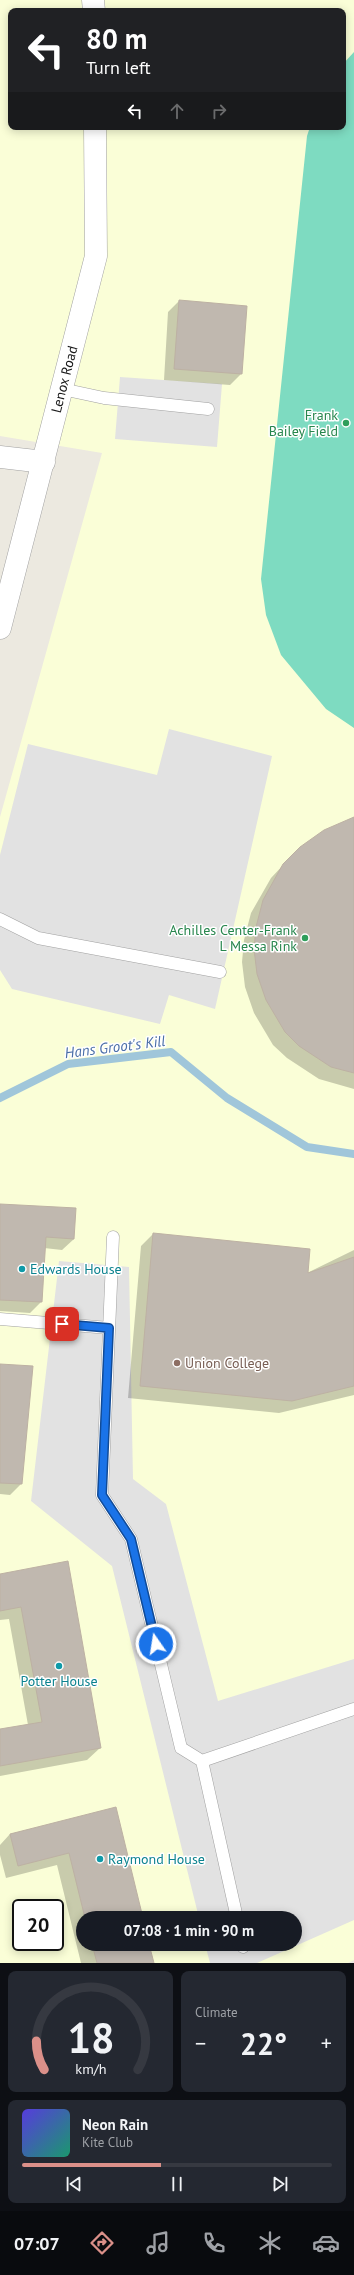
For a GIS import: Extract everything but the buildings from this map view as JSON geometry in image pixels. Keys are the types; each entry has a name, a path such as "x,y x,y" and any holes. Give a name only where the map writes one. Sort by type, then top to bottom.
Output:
{"street":[{"name":"Lenox Road","path":"0,628 96,256 95,130"},
{"path":"0,457 44,462"}],"lane":[{"path":"62,389 104,398 208,409"},
{"path":"0,919 38,938 220,972"},
{"path":"113,1237 102,1495 131,1539 181,1748 202,1761 235,1911"},
{"path":"0,1319 109,1328"},
{"path":"202,1761 354,1709"}],"shaded area":[{"name":"Union College","path":"0,0 354,0 354,1960 348,1963 0,1963 0,817 102,453 0,436"},
{"path":"120,377 222,384 217,447 115,439"},
{"path":"169,729 272,756 215,1009 169,995 160,1024 12,989 0,970 0,855 28,744 157,775"},
{"path":"59,1261 129,1267 133,1479 166,1504 218,1701 354,1659 354,1920 302,1943 302,1911 197,1911 112,1566 31,1501"},
{"path":"207,1951 284,1951 257,1963 210,1963"}],"green space":[{"path":"354,52 354,728 326,709 281,655 266,615 261,579 307,136 309,130 346,130 346,61"}],"waterway":[{"name":"Hans Groot's Kill","path":"0,1098 68,1064 171,1052 227,1098 307,1147 354,1154"}],"place":[{"name":"Frank Bailey Field","path":"346,423"},
{"name":"Achilles Center-Frank L Messa Rink","path":"305,938"},
{"name":"Edwards House","path":"22,1269"},
{"name":"Union College","path":"177,1363"},
{"name":"Potter House","path":"59,1666"},
{"name":"Raymond House","path":"100,1859"}],"route":[{"path":"62,1324 109,1328 102,1495 131,1539 156,1644"}]}
